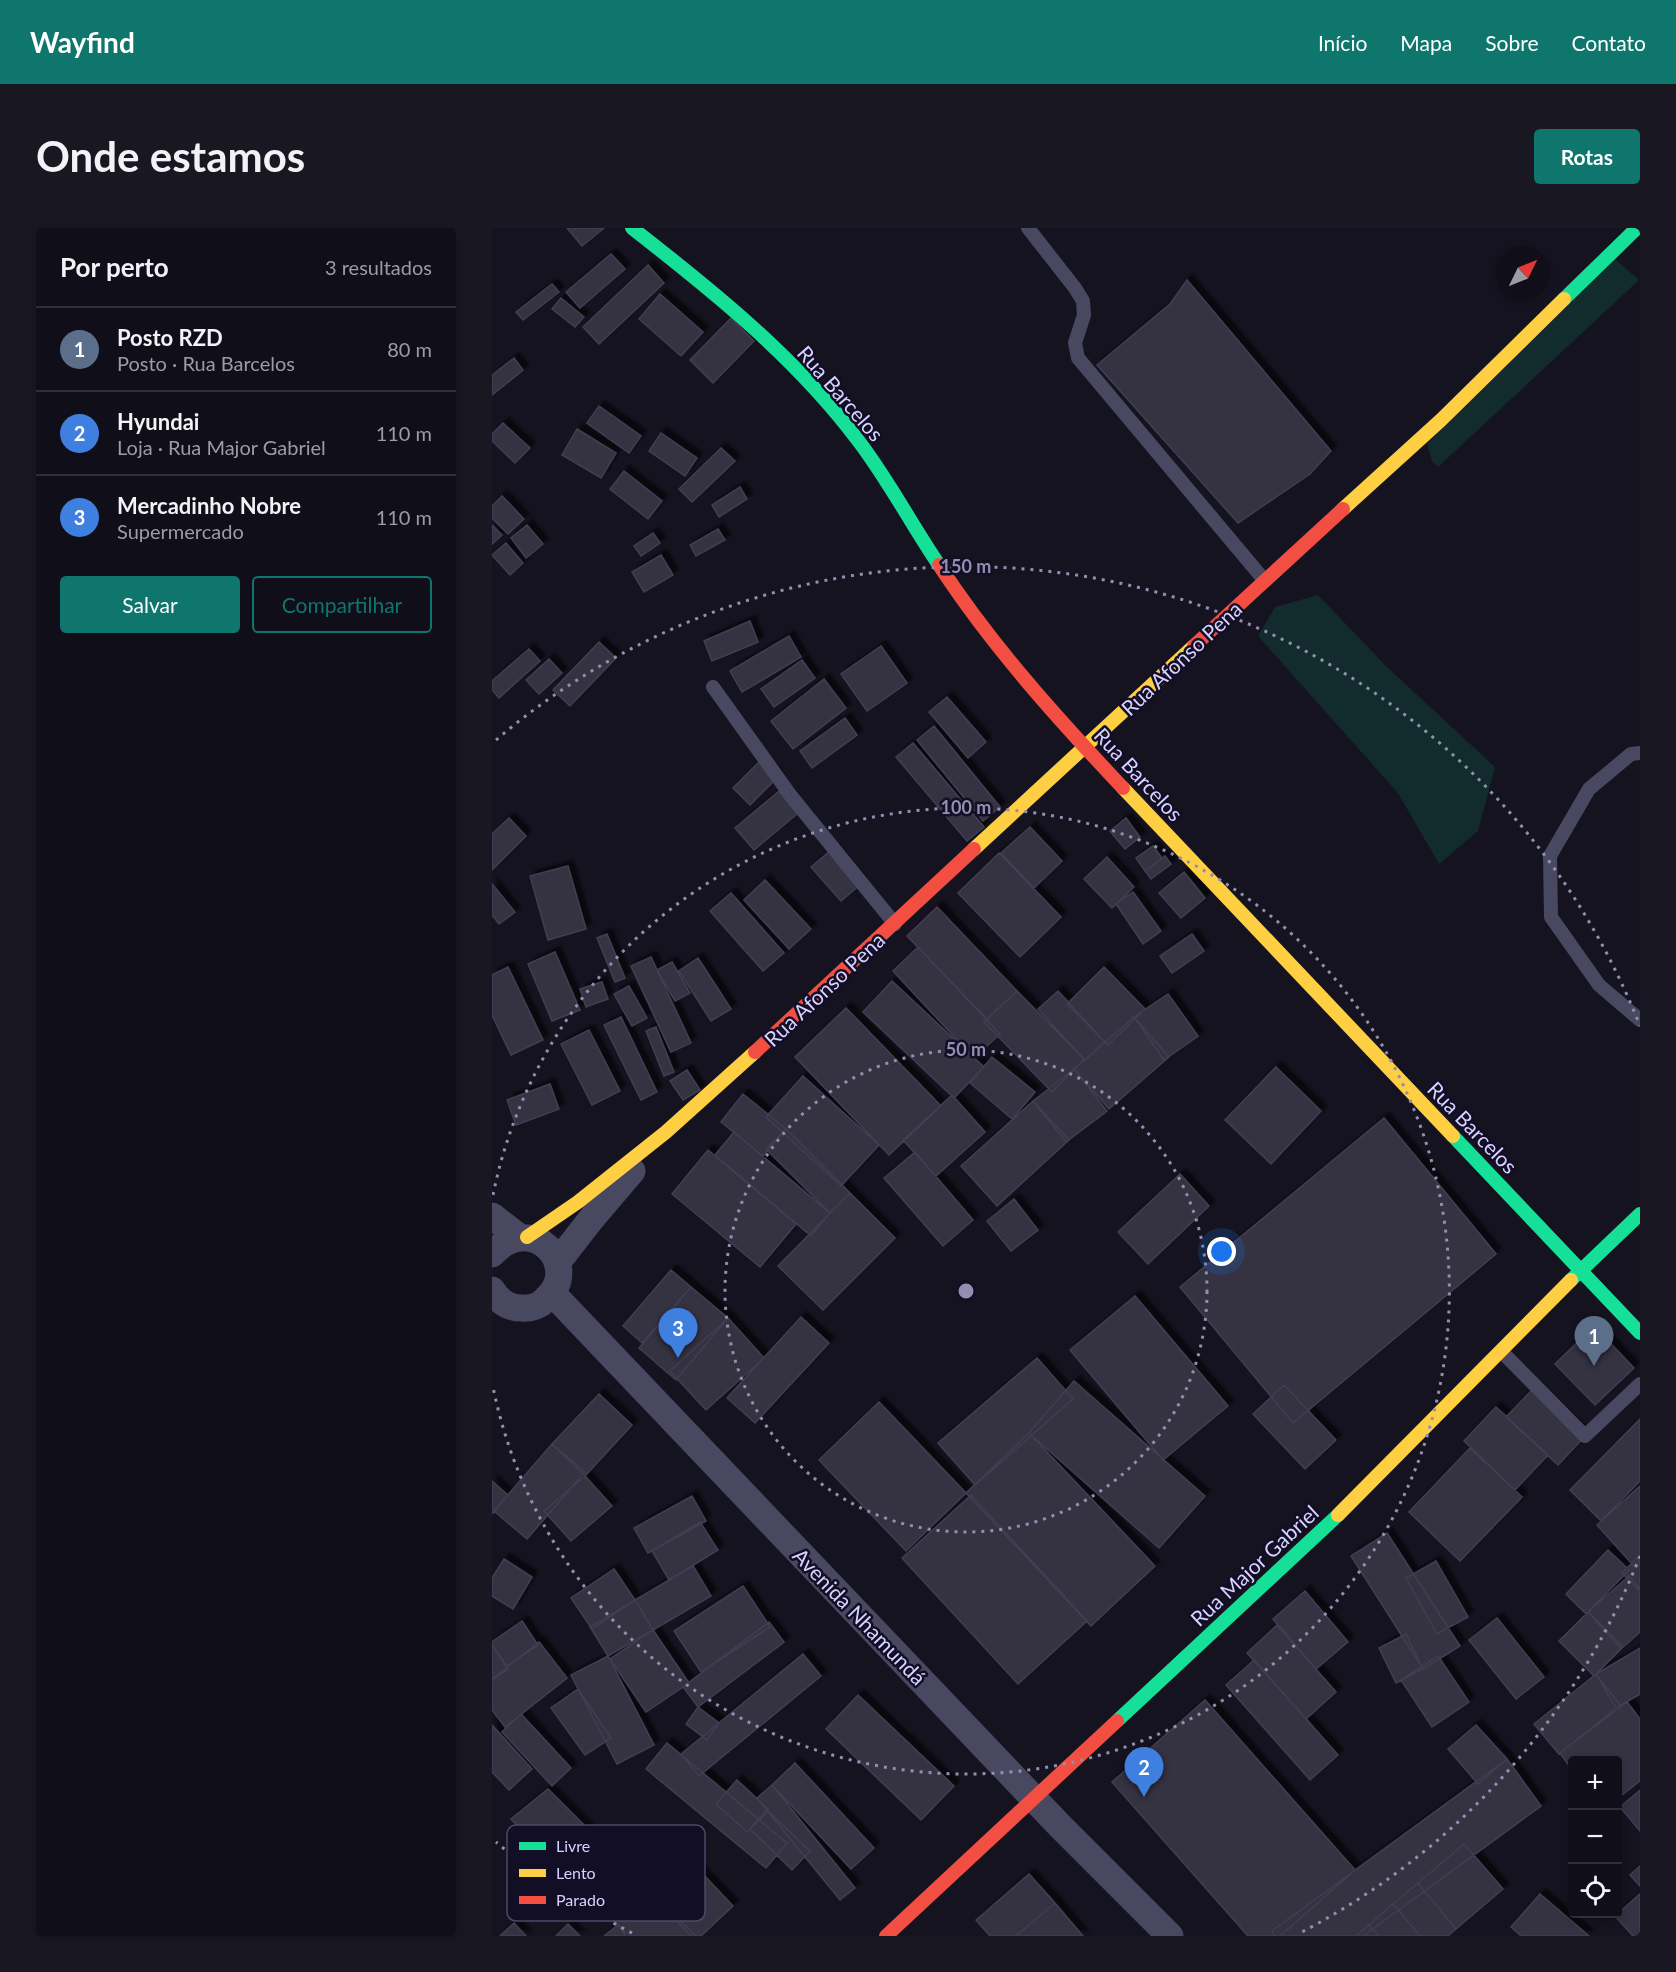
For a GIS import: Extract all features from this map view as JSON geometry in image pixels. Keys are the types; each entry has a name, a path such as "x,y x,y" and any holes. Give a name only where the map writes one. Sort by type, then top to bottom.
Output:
{"street":[{"name":"Rua Afonso Pena","path":"523,1237 578,1202 666,1132 1441,420 1637,228"},
{"name":"Rua Barcelos","path":"635,229 743,319 794,368 848,426 889,484 924,543 957,590 1022,677 1083,747 1640,1333"},
{"name":"Rua Afonso Pena","path":"557,1263 592,1218 666,1132"},
{"name":"Rua Major Gabriel","path":"886,1936 1360,1494 1502,1352 1580,1270 1640,1214"},
{"path":"492,1216 523,1237 537,1240 546,1246 553,1253 559,1274 553,1294 541,1304 525,1309 498,1306"},
{"path":"492,1254 504,1242 523,1237"},
{"name":"Avenida Nhamundá","path":"553,1294 1034,1798 1170,1936"}],"lane":[{"path":"1028,228 1083,301 1084,315 1075,343 1078,358 1265,581"},
{"path":"713,687 791,796 895,924"},
{"path":"1640,753 1631,754 1589,789 1550,856 1551,917 1599,985 1640,1020"},
{"path":"1502,1352 1586,1436 1640,1384"}],"green space":[{"path":"1615,259 1639,280 1438,467 1432,461 1427,444"},
{"path":"1318,595 1387,667 1495,767 1478,831 1439,864 1398,793 1258,636 1275,607"}],"building":[{"path":"567,228 604,228 582,246"},
{"path":"611,254 625,269 580,308 566,292"},
{"path":"648,265 664,283 599,344 583,327"},
{"path":"1187,280 1331,451 1310,474 1238,523 1097,365 1170,304"},
{"path":"552,284 559,292 523,320 516,312"},
{"path":"660,294 703,332 681,356 639,319"},
{"path":"561,298 584,317 575,327 552,309"},
{"path":"731,318 754,341 713,383 690,360"},
{"path":"514,358 523,370 492,395 492,375"},
{"path":"599,406 641,436 629,453 587,423"},
{"path":"503,423 530,448 515,463 492,441 492,434"},
{"path":"577,429 616,453 601,478 562,455"},
{"path":"661,433 697,458 685,476 649,451"},
{"path":"721,448 735,461 692,502 679,489"},
{"path":"624,471 662,501 648,519 610,489"},
{"path":"740,487 747,499 719,517 712,505"},
{"path":"502,496 524,519 508,534 492,518 492,506"},
{"path":"492,525 502,535 492,544"},
{"path":"527,525 543,544 526,558 511,538"},
{"path":"718,529 725,540 696,556 690,545"},
{"path":"653,533 660,543 641,556 634,546"},
{"path":"506,543 523,563 510,575 492,555"},
{"path":"661,555 673,575 644,592 632,572"},
{"path":"750,621 758,642 712,661 704,641"},
{"path":"789,636 801,657 742,692 730,671"},
{"path":"599,642 616,658 570,706 553,690"},
{"path":"881,646 907,683 867,711 841,674"},
{"path":"529,649 540,661 499,698 492,690 492,681"},
{"path":"549,659 562,673 539,694 526,680"},
{"path":"802,660 815,678 774,707 761,689"},
{"path":"824,679 846,708 793,749 771,721"},
{"path":"947,697 986,742 968,758 929,712"},
{"path":"845,718 857,735 812,768 800,751"},
{"path":"934,726 1000,807 983,821 917,740"},
{"path":"913,743 984,827 967,841 896,757"},
{"path":"760,761 777,778 750,805 733,788"},
{"path":"779,791 797,814 754,850 735,828"},
{"path":"509,818 526,836 492,870 492,834"},
{"path":"1126,818 1140,837 1125,849 1110,831"},
{"path":"1030,827 1062,861 1034,888 1001,853"},
{"path":"1153,846 1162,858 1145,871 1136,858"},
{"path":"831,850 861,884 841,901 811,867"},
{"path":"999,853 1061,917 1020,957 958,893"},
{"path":"1165,856 1171,864 1151,879 1145,871"},
{"path":"1107,857 1134,887 1112,908 1084,879"},
{"path":"568,866 586,929 548,940 530,876"},
{"path":"1184,872 1205,898 1181,918 1159,893"},
{"path":"765,880 811,929 789,949 744,900"},
{"path":"492,884 515,912 499,924 492,915"},
{"path":"1133,892 1161,931 1143,944 1116,904"},
{"path":"731,893 784,953 763,971 710,911"},
{"path":"937,907 1017,991 987,1019 907,936"},
{"path":"607,934 625,978 615,982 597,938"},
{"path":"1192,934 1204,951 1172,973 1160,956"},
{"path":"918,947 1000,1034 974,1058 893,971"},
{"path":"555,952 580,1010 552,1021 528,964"},
{"path":"651,957 691,1043 671,1052 631,966"},
{"path":"698,958 731,1009 711,1021 679,971"},
{"path":"672,962 690,993 675,1001 657,970"},
{"path":"508,967 543,1040 511,1055 492,1015 492,975"},
{"path":"1104,967 1145,1009 1108,1045 1067,1004"},
{"path":"892,981 984,1067 954,1098 863,1012"},
{"path":"602,982 608,999 586,1007 580,989"},
{"path":"629,986 647,1018 632,1026 614,994"},
{"path":"1017,991 1084,1059 1052,1092 984,1022"},
{"path":"1058,991 1105,1042 1085,1060 1038,1009"},
{"path":"1168,994 1198,1036 1164,1060 1134,1017"},
{"path":"846,1008 941,1106 889,1155 795,1057"},
{"path":"621,1017 657,1092 641,1100 604,1025"},
{"path":"1134,1017 1169,1057 1109,1109 1074,1069"},
{"path":"656,1027 674,1072 664,1076 646,1031"},
{"path":"589,1030 620,1091 592,1105 561,1044"},
{"path":"992,1057 1035,1092 1012,1119 970,1083"},
{"path":"1276,1067 1321,1111 1271,1164 1225,1120"},
{"path":"1074,1069 1107,1111 1066,1142 1033,1101"},
{"path":"687,1070 700,1090 683,1100 670,1081"},
{"path":"803,1076 879,1145 841,1186 766,1117"},
{"path":"550,1084 559,1109 516,1125 507,1100"},
{"path":"743,1094 786,1129 763,1156 721,1122"},
{"path":"952,1095 985,1132 936,1176 903,1140"},
{"path":"1033,1101 1069,1140 997,1206 961,1166"},
{"path":"1384,1118 1496,1254 1293,1423 1180,1287"},
{"path":"786,1129 850,1193 830,1213 766,1149"},
{"path":"734,1132 830,1213 811,1236 715,1155"},
{"path":"708,1150 796,1224 760,1267 672,1194"},
{"path":"915,1152 973,1220 943,1246 884,1178"},
{"path":"1180,1174 1209,1206 1148,1264 1118,1232"},
{"path":"850,1193 895,1238 823,1310 778,1266"},
{"path":"1014,1199 1038,1230 1011,1251 987,1221"},
{"path":"671,1270 691,1287 642,1343 623,1326"},
{"path":"691,1287 728,1318 676,1380 639,1348"},
{"path":"1135,1296 1228,1406 1163,1460 1070,1350"},
{"path":"801,1317 829,1343 755,1423 727,1398"},
{"path":"728,1318 764,1358 706,1410 670,1371"},
{"path":"1594,1326 1634,1368 1595,1405 1555,1364"},
{"path":"1037,1358 1073,1399 975,1485 938,1443"},
{"path":"1074,1381 1205,1496 1159,1548 1029,1433"},
{"path":"1284,1385 1336,1440 1305,1469 1253,1414"},
{"path":"1534,1388 1585,1436 1558,1465 1506,1417"},
{"path":"599,1394 632,1425 585,1476 552,1444"},
{"path":"879,1402 966,1493 906,1551 819,1460"},
{"path":"1496,1407 1548,1455 1515,1490 1464,1441"},
{"path":"1640,1419 1640,1481 1601,1521 1570,1490"},
{"path":"1029,1433 1155,1566 1091,1626 966,1493"},
{"path":"552,1444 585,1472 527,1539 494,1511"},
{"path":"1470,1448 1522,1497 1460,1561 1409,1512"},
{"path":"585,1476 612,1506 571,1541 544,1511"},
{"path":"492,1481 508,1495 492,1514"},
{"path":"1640,1486 1640,1560 1634,1566 1597,1525"},
{"path":"971,1495 1087,1621 1018,1684 902,1558"},
{"path":"692,1496 706,1521 648,1553 634,1528"},
{"path":"700,1522 718,1550 669,1580 652,1551"},
{"path":"1387,1533 1460,1646 1423,1669 1351,1556"},
{"path":"1608,1550 1629,1570 1586,1614 1566,1594"},
{"path":"1640,1555 1640,1591 1622,1573"},
{"path":"504,1559 532,1577 513,1609 492,1596 492,1578"},
{"path":"1436,1561 1468,1617 1437,1634 1406,1578"},
{"path":"693,1566 711,1596 653,1630 635,1600"},
{"path":"614,1569 635,1600 592,1629 571,1598"},
{"path":"1629,1576 1640,1589 1640,1632 1621,1649 1588,1612"},
{"path":"743,1586 770,1627 701,1672 674,1631"},
{"path":"1305,1591 1348,1642 1316,1669 1273,1619"},
{"path":"635,1600 653,1630 608,1656 590,1627"},
{"path":"1588,1612 1623,1647 1594,1676 1559,1641"},
{"path":"1497,1618 1544,1677 1516,1699 1469,1640"},
{"path":"522,1621 538,1645 507,1666 492,1642"},
{"path":"769,1622 784,1642 698,1707 683,1687"},
{"path":"1277,1625 1336,1692 1306,1719 1247,1653"},
{"path":"653,1630 689,1683 646,1712 610,1659"},
{"path":"1406,1634 1423,1669 1396,1683 1379,1648"},
{"path":"539,1642 567,1678 505,1727 492,1710 492,1679"},
{"path":"492,1645 508,1669 492,1680"},
{"path":"1640,1648 1640,1694 1616,1708 1596,1674"},
{"path":"803,1654 821,1676 699,1776 681,1754"},
{"path":"608,1656 654,1745 617,1764 571,1675"},
{"path":"1438,1656 1469,1702 1432,1727 1401,1680"},
{"path":"1254,1660 1338,1755 1310,1780 1226,1685"},
{"path":"1596,1674 1620,1705 1559,1754 1534,1724"},
{"path":"578,1689 611,1738 585,1755 551,1708"},
{"path":"858,1695 954,1786 921,1820 826,1729"},
{"path":"1205,1700 1355,1870 1280,1936 1248,1936 1112,1782"},
{"path":"1627,1702 1640,1719 1640,1781 1622,1795 1622,1756 1568,1756 1568,1764 1560,1753"},
{"path":"698,1707 719,1723 707,1740 686,1724"},
{"path":"521,1714 571,1768 552,1786 502,1732"},
{"path":"492,1725 532,1769 509,1790 492,1772"},
{"path":"1476,1725 1507,1759 1478,1784 1448,1749"},
{"path":"667,1743 787,1843 766,1868 646,1769"},
{"path":"1507,1759 1541,1806 1363,1936 1275,1936 1272,1931"},
{"path":"795,1763 874,1848 851,1869 772,1785"},
{"path":"737,1780 768,1809 747,1832 716,1804"},
{"path":"772,1785 855,1888 840,1900 757,1798"},
{"path":"548,1789 584,1825 517,1825 511,1819"},
{"path":"1640,1790 1640,1831 1622,1809 1622,1805"},
{"path":"768,1811 810,1851 792,1870 750,1829"},
{"path":"1464,1844 1503,1889 1456,1929 1418,1883"},
{"path":"1640,1866 1640,1886 1630,1875"},
{"path":"1029,1874 1055,1903 1016,1936 990,1936 976,1920"},
{"path":"705,1876 733,1906 701,1936 691,1936 677,1921 705,1921"},
{"path":"1418,1883 1456,1929 1448,1936 1420,1936 1393,1904"},
{"path":"1540,1894 1589,1936 1521,1936 1511,1927"},
{"path":"1640,1894 1640,1936 1633,1936 1617,1918 1622,1918 1622,1910"},
{"path":"1055,1903 1083,1936 1016,1936"},
{"path":"1393,1904 1420,1936 1379,1936 1369,1925"},
{"path":"614,1921 681,1921 696,1936 629,1936"},
{"path":"514,1923 526,1936 500,1936"},
{"path":"568,1924 580,1936 556,1936"},
{"path":"618,1925 626,1936 604,1936"},
{"path":"1369,1925 1379,1936 1356,1936"}],"traffic: fast":[{"path":"632,228 752,326 807,380 868,454 939,565"},
{"path":"1564,299 1637,228"},
{"path":"1453,1136 1640,1333"},
{"path":"1571,1280 1640,1214"},
{"path":"1117,1721 1338,1515"}],"traffic: slow":[{"path":"1343,509 1441,420 1564,299"},
{"path":"974,849 1194,646"},
{"path":"1123,788 1453,1136"},
{"path":"527,1237 578,1202 666,1132 755,1052"},
{"path":"1338,1515 1571,1280"}],"traffic: jam":[{"path":"1194,646 1343,509"},
{"path":"939,565 959,595 1026,681 1123,788"},
{"path":"755,1052 974,849"},
{"path":"886,1936 1117,1721"}],"place":[{"name":"Mercadinho Nobre","path":"678,1358"},
{"name":"Posto RZD","path":"1594,1366"},
{"name":"Hyundai","path":"1144,1797"}]}
